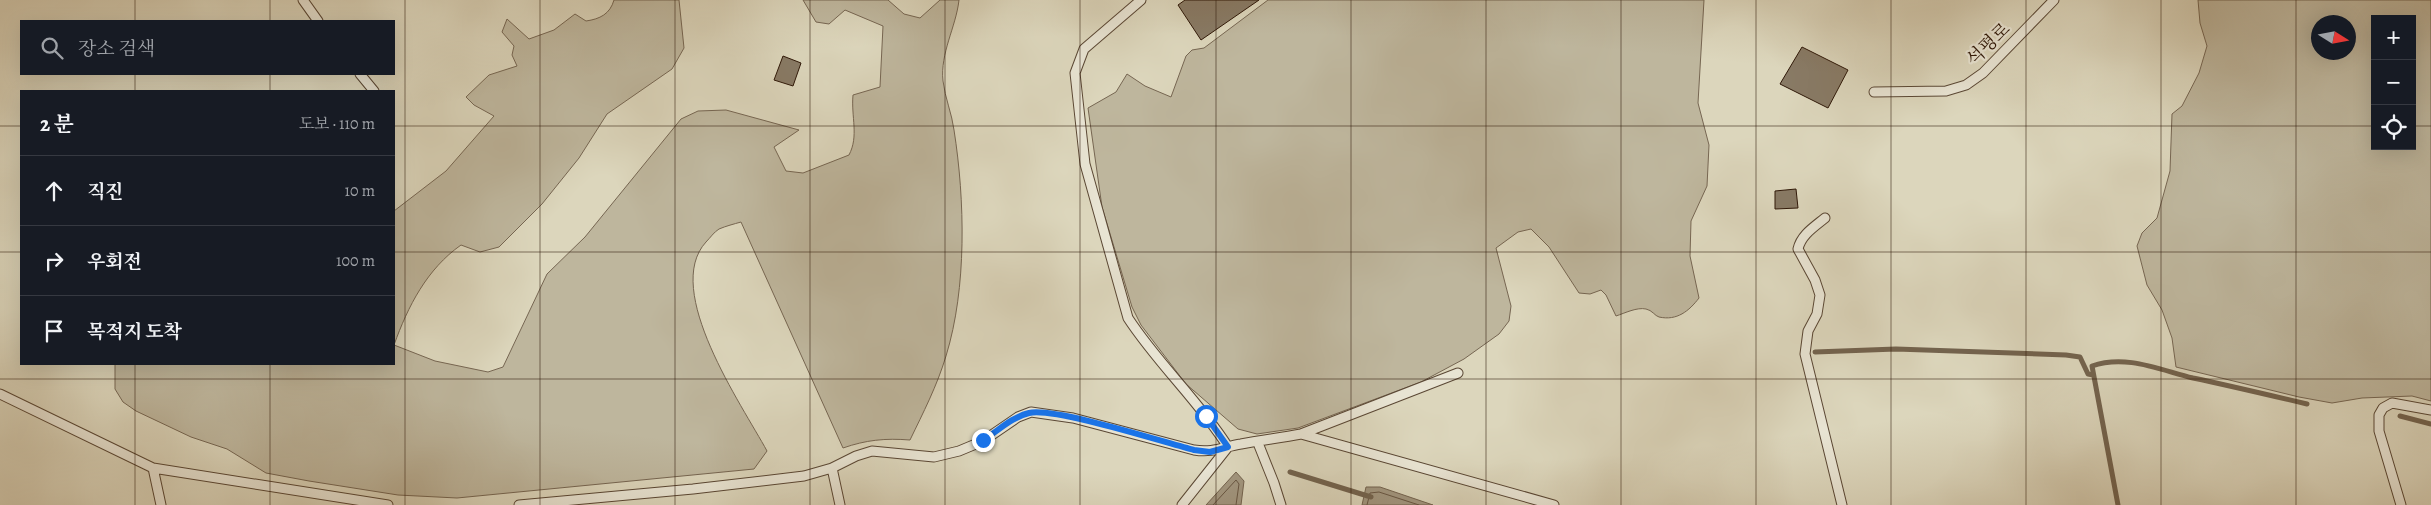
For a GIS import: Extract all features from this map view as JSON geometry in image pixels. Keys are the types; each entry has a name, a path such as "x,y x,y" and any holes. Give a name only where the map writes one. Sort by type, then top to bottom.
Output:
{"lane":[{"path":"303,0 317,20"},
{"path":"1141,0 1084,49 1075,73 1086,164 1128,318 1142,340 1206,416 1228,447"},
{"name":"석평로","path":"1874,92 1946,91 1966,85 1983,73 2054,0"},
{"path":"361,75 373,90"},
{"path":"1825,218 1806,233 1799,242 1798,249 1815,280 1820,295 1817,314 1808,331 1805,354 1842,505"},
{"path":"519,505 764,482 804,476 832,468 856,456 872,451 934,457 959,451 983,440 1018,417 1031,412 1073,418 1194,450 1210,452 1301,434 1458,373"},
{"path":"0,394 152,468 388,505"},
{"path":"2402,505 2379,431 2379,415 2383,408 2392,403 2431,410"},
{"path":"1301,434 1554,505"},
{"path":"1258,443 1281,505"},
{"path":"1182,505 1228,447"},
{"path":"152,468 161,505"},
{"path":"832,468 840,505"}],"shaded area":[{"path":"614,0 679,0 684,48 672,69 607,114 579,158 542,204 499,247 480,252 461,245 438,265 420,289 395,343 395,210 446,171 494,116 474,105 466,97 489,75 517,66 512,55 514,46 502,32 507,19 529,39 554,30 575,14 586,21 596,19 610,9"},
{"path":"803,0 888,0 904,14 920,18 940,0 959,0 946,50 943,71 944,87 952,118 958,157 962,214 961,273 958,302 946,356 930,399 910,440 876,440 843,448 741,222 719,229 706,242 695,263 693,288 699,317 711,347 725,377 767,451 754,469 457,498 398,495 266,473 227,449 191,437 136,411 123,402 115,389 115,365 395,365 395,345 435,361 488,372 503,367 547,274 585,237 681,119 698,111 726,110 799,130 774,147 786,171 803,173 849,155 854,141 853,95 880,87 883,26 845,10 829,24 816,22"},
{"path":"1268,0 1704,0 1698,103 1709,145 1707,186 1691,221 1690,256 1699,298 1687,311 1671,318 1659,317 1646,309 1639,309 1616,316 1606,295 1601,290 1590,294 1579,293 1549,247 1531,229 1518,232 1496,248 1511,306 1509,321 1499,334 1464,359 1421,382 1298,428 1257,434 1238,429 1186,384 1141,325 1132,307 1102,207 1088,108 1116,92 1127,74 1145,86 1171,97 1186,56 1192,50 1204,48"},
{"path":"2198,0 2431,0 2431,401 2412,396 2362,398 2332,403 2299,397 2176,367 2172,338 2162,310 2147,285 2137,246 2142,233 2157,218 2170,171 2172,114 2182,106 2199,73 2207,46 2200,23"}],"water":[{"path":"1236,472 1244,481 1241,505 1206,505"},
{"path":"1366,487 1380,487 1433,505 1362,505"}],"building":[{"path":"1185,0 1259,0 1201,40 1178,5"},
{"path":"1802,47 1848,70 1828,108 1780,84"},
{"path":"783,56 801,63 793,86 774,80"},
{"path":"1796,189 1798,208 1775,209 1775,191"}],"waterway":[{"path":"1815,352 1896,349 2066,355 2080,357 2088,374 2093,375"},
{"path":"2118,505 2092,366 2117,362 2143,364 2193,378 2307,404"},
{"path":"2400,416 2431,424"},
{"path":"1290,472 1371,497"}],"route":[{"path":"983,440 1018,417 1031,412 1073,418 1194,450 1210,452 1228,447 1206,416"}]}
